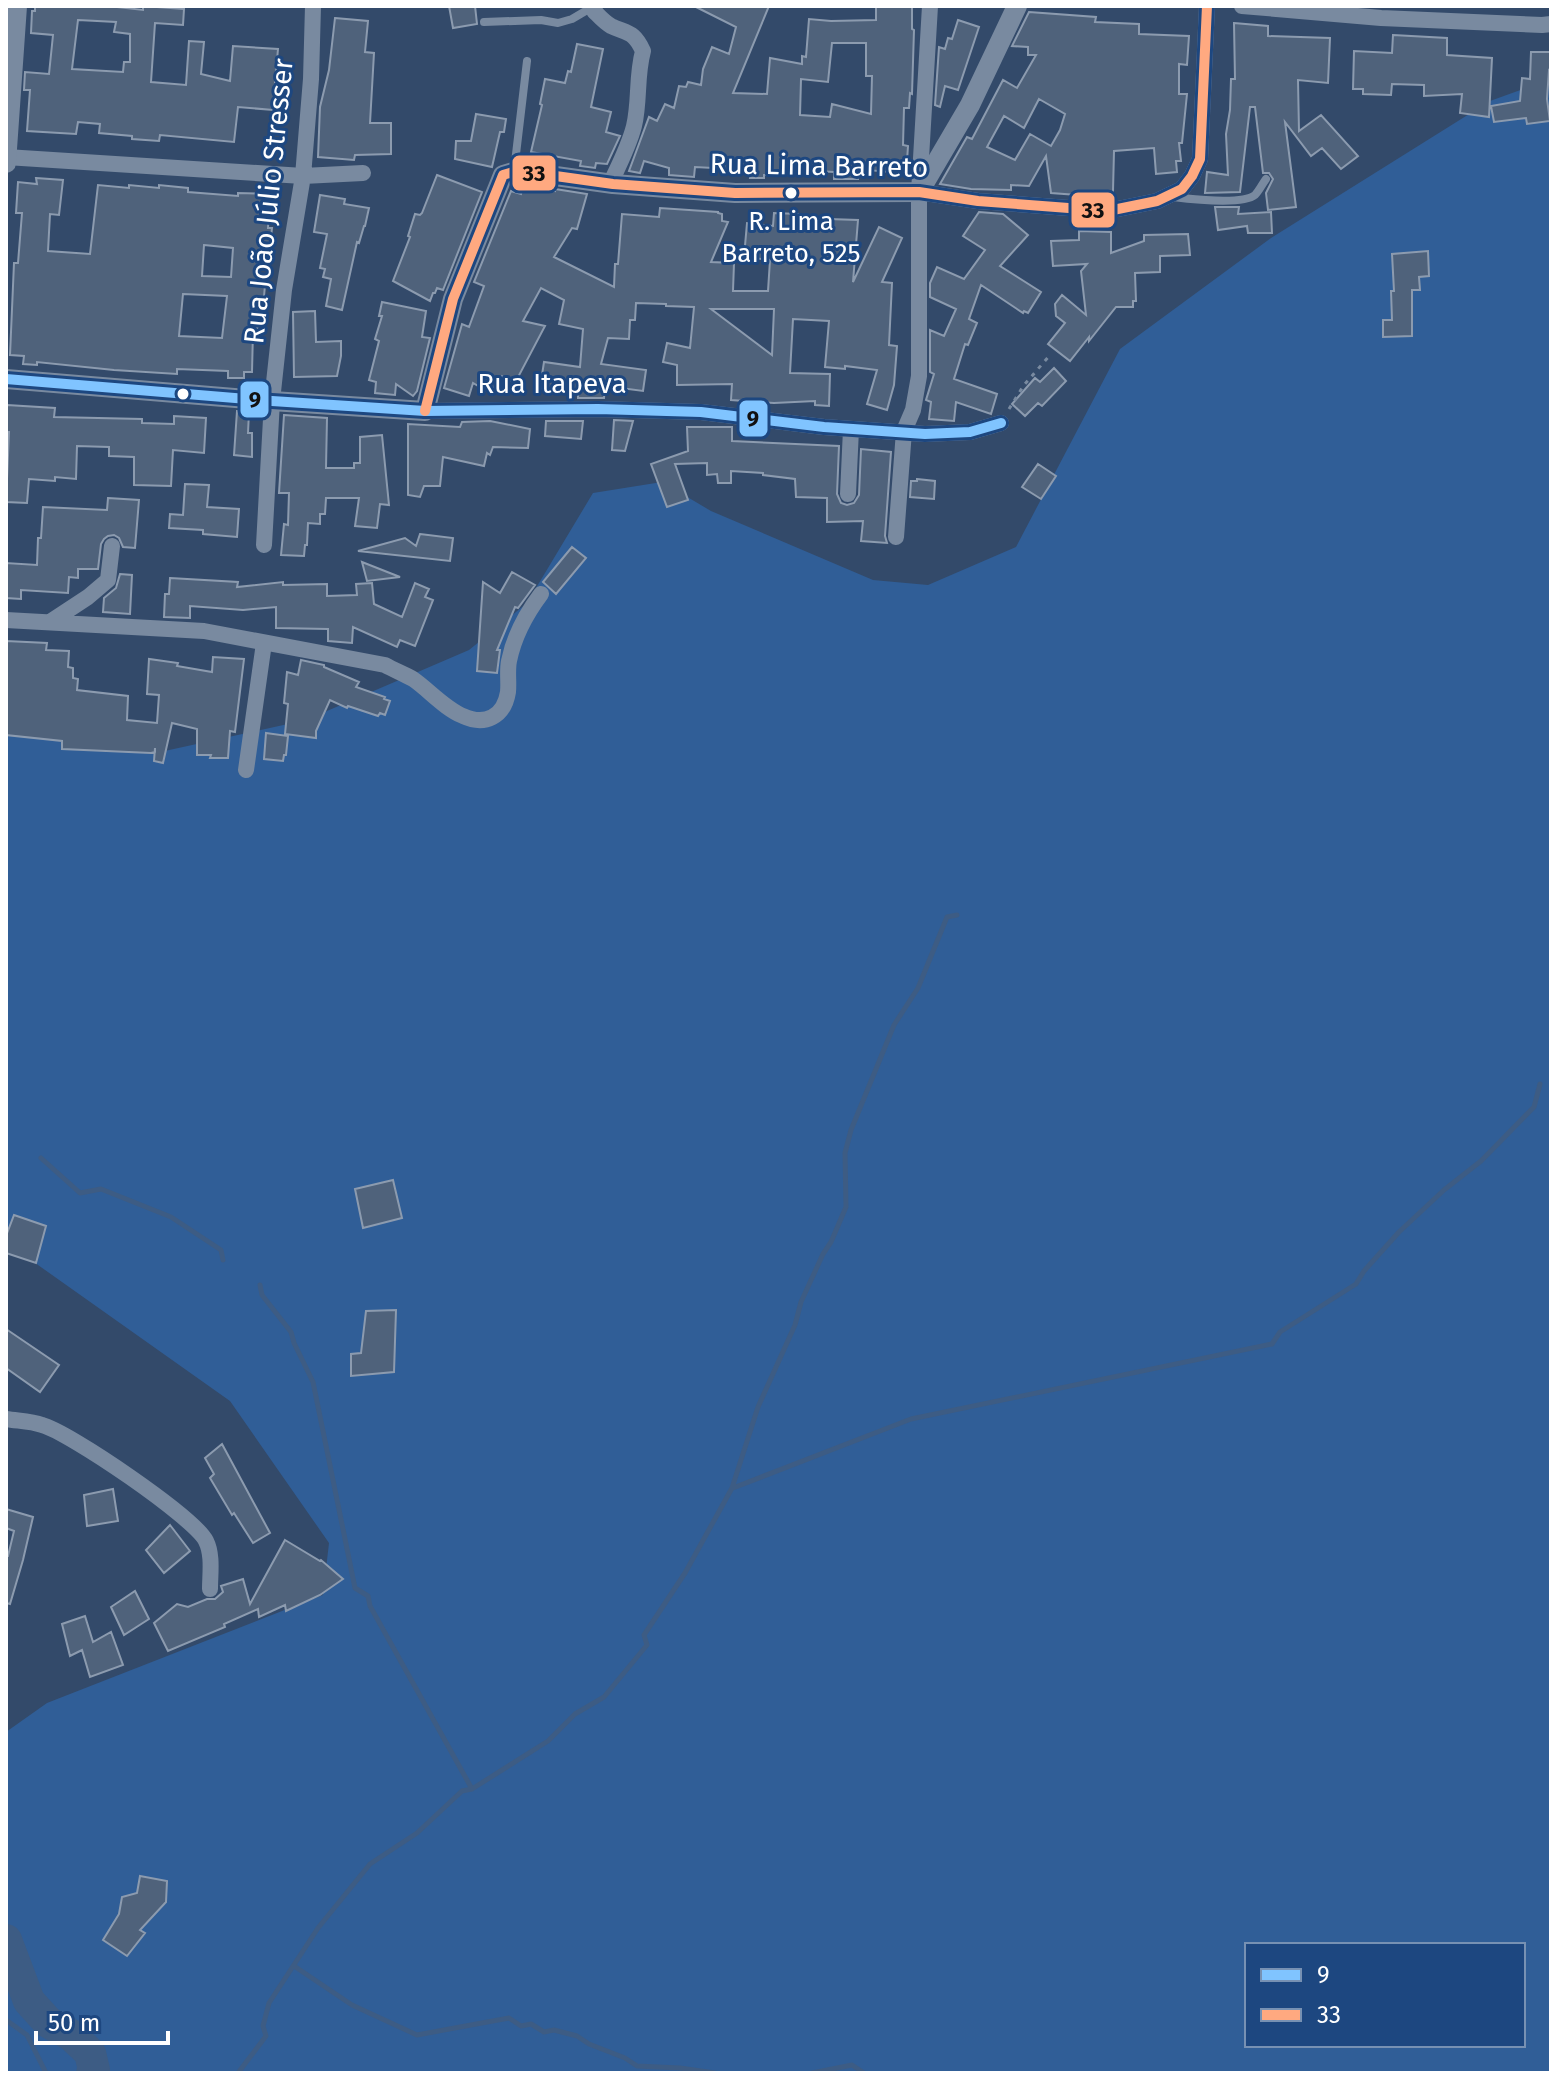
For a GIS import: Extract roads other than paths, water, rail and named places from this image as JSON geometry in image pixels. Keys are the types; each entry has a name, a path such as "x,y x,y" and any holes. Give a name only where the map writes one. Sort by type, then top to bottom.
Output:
{"street":[{"path":"6,163 17,6"},
{"name":"Rua João Júlio Stresser","path":"264,545 272,401 284,290 303,176 313,6"},
{"path":"594,6 594,11 608,25 630,33 639,41 643,51 638,69 634,126 610,184"},
{"path":"896,537 904,431 913,410 919,376 919,192 930,6"},
{"path":"919,192 970,105 1017,6"},
{"path":"1168,196 1182,189 1200,159 1207,6"},
{"path":"1242,6 1381,18 1551,24"},
{"path":"6,157 303,176 363,173"},
{"path":"425,411 453,299 508,173"},
{"name":"Rua Lima Barreto","path":"508,173 735,193 919,192 978,201 1108,211 1168,196"},
{"name":"Rua Itapeva","path":"6,379 425,411 598,409 701,412 925,434 970,432 1001,423"},
{"path":"848,494 851,429"},
{"path":"50,622 108,580 112,546"},
{"path":"6,620 204,631 385,665 411,678 460,715 487,720 497,715 504,706 508,693 509,662 516,638 526,615 541,594"},
{"path":"246,770 264,643"},
{"path":"6,1419 44,1425 91,1451 163,1500 205,1537 210,1551 210,1589"}],"lane":[{"path":"484,22 541,20 558,23 594,6"},
{"path":"508,173 527,61"},
{"name":"Rua Lima Barreto","path":"1168,196 1244,200 1255,195 1266,179"}],"waterway":[{"path":"238,2073 266,2036 263,2026 269,2003 318,1928 370,1864 417,1833 462,1791 472,1789 548,1741 575,1714 604,1697 647,1645 644,1635 685,1573 732,1488 758,1407 795,1325 801,1302 846,1207 845,1153 851,1130 894,1025 918,988 947,917 957,915"},
{"path":"733,1488 911,1419 1272,1344 1280,1332 1356,1284 1399,1232 1481,1161 1534,1107 1540,1084"},
{"path":"41,1158 80,1193 101,1189 171,1217 221,1250 223,1260"},
{"path":"260,1285 262,1295 291,1332 313,1382 355,1588 368,1596 370,1606 472,1789"},
{"path":"6,1940 29,2001 48,2022 71,2035 90,2053 92,2073"},
{"path":"294,1966 352,2005 417,2035 509,2018 521,2026 531,2024 544,2032 554,2030 577,2036 637,2066 715,2073"},
{"path":"6,2020 27,2035 46,2073"},
{"path":"812,2073 852,2065 864,2073"}],"place":[{"name":"R. Lima Barreto, 525","path":"791,193"}]}
